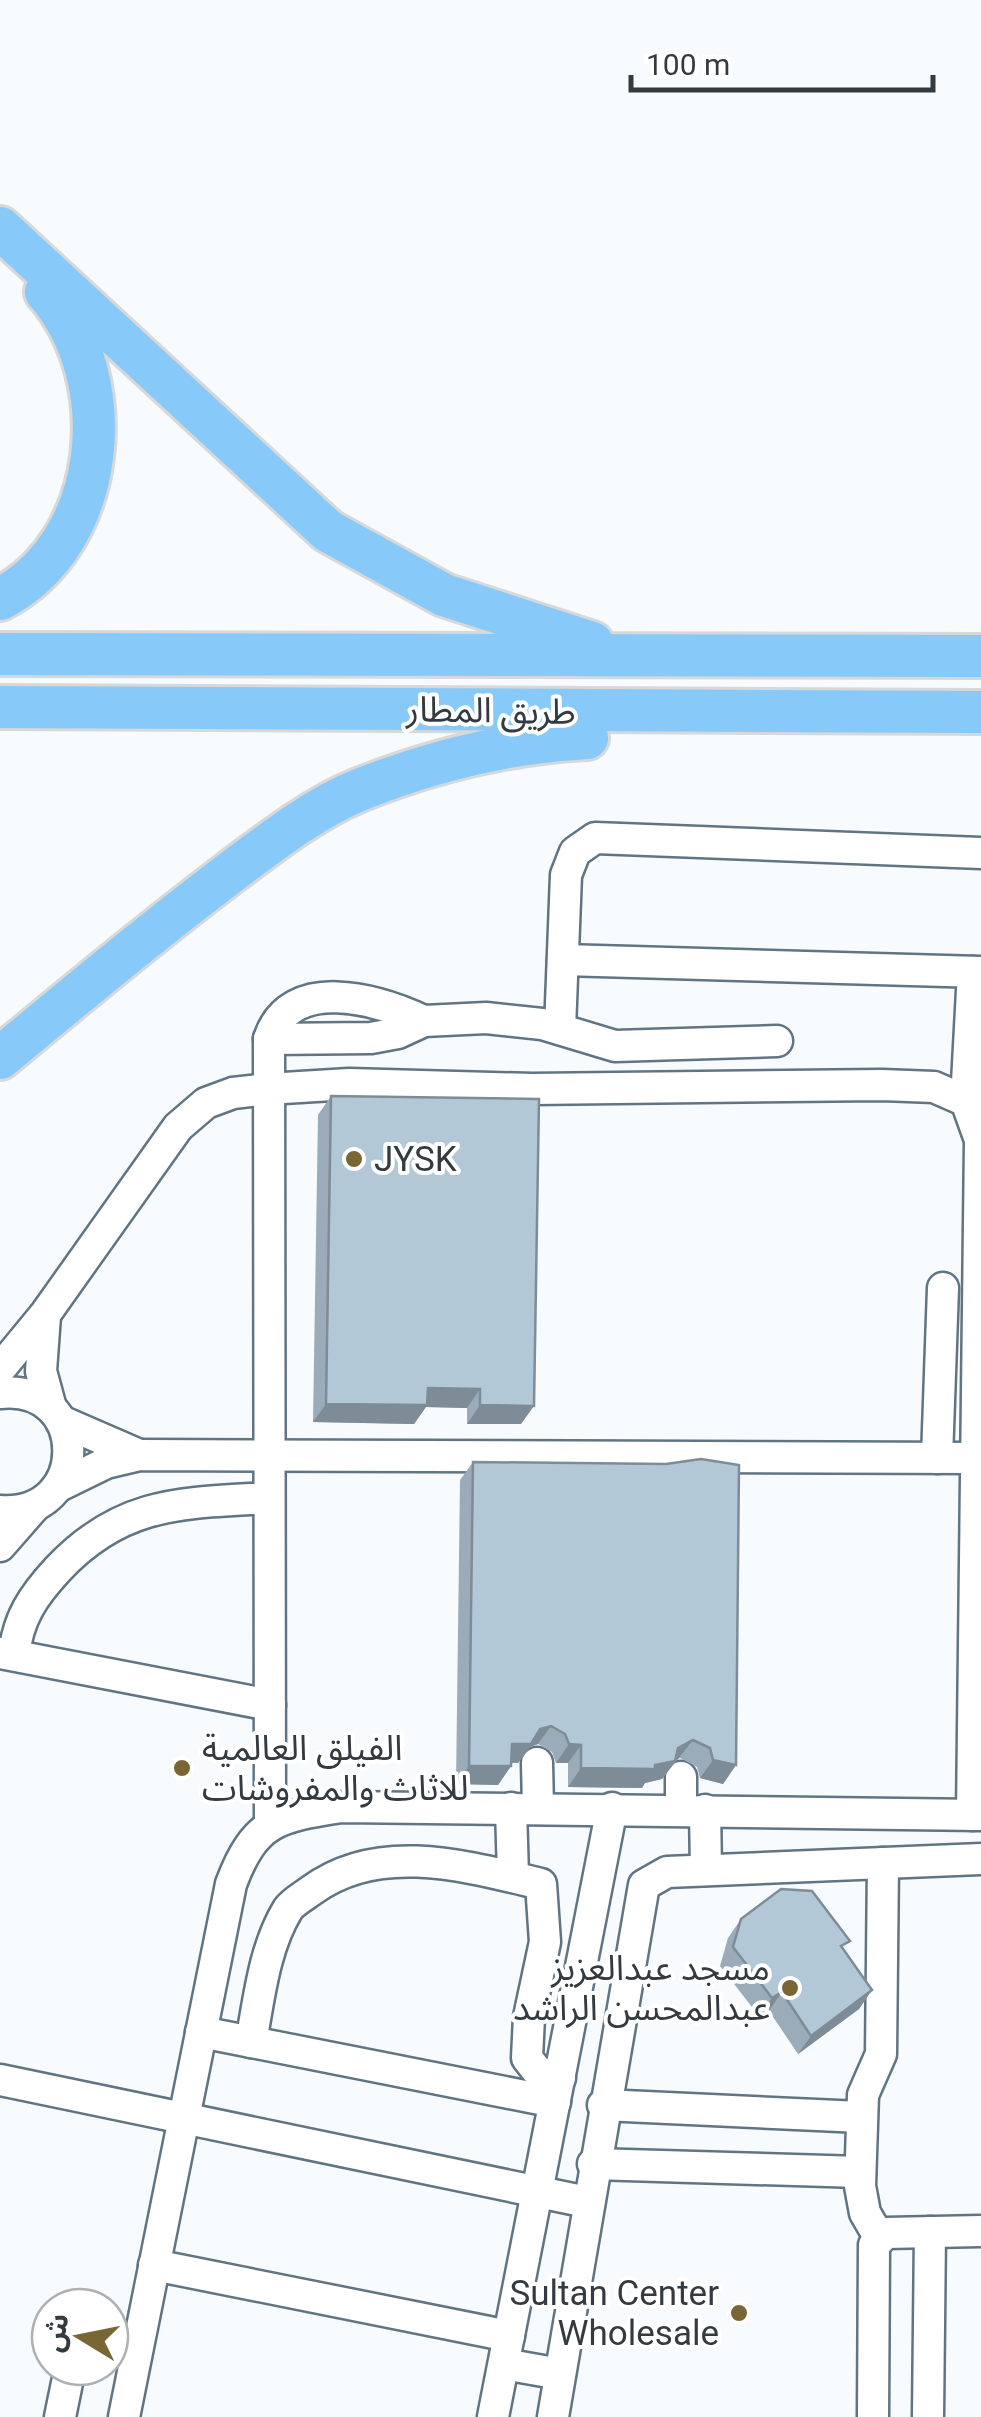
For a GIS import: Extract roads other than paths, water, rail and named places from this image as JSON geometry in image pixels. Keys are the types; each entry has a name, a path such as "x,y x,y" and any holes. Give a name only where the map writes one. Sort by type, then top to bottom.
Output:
{"highway":[{"path":"0,228 328,531 444,595 630,655"},
{"path":"0,253 32,275 61,309 82,351 93,398 95,440 88,484 52,558 18,590 0,599"},
{"name":"طريق المطار","path":"0,654 981,656"},
{"name":"طريق المطار","path":"0,707 981,712"},
{"path":"0,1058 152,932 280,836 356,791 450,760 532,741 764,725 832,714"}],"street":[{"path":"560,1030 568,863 574,852 595,838 981,853"},
{"path":"130,2338 154,2265 231,1884 248,1846 270,1823 342,1807 977,1815 980,1140 966,1101 977,972 563,960"},
{"path":"270,1823 268,1039 281,1014 318,998 378,1004 424,1021"},
{"path":"268,1039 385,1036 424,1021 504,1018 630,1047 777,1042"},
{"path":"0,1369 46,1313 178,1127 206,1103 233,1093 349,1084 532,1089 882,1085 934,1087 966,1101"},
{"path":"937,1458 943,1288"},
{"path":"46,1313 40,1351 56,1415 70,1447 59,1486"},
{"path":"0,1393 25,1394 56,1415 140,1455"},
{"path":"0,1546 35,1506 59,1486 106,1463 140,1455 269,1452 539,1468 976,1458"},
{"path":"269,1498 153,1507 106,1527 36,1593 7,1654 270,1705"},
{"path":"0,1511 35,1506"},
{"path":"513,1877 524,1808 537,1763"},
{"path":"681,1777 693,1810 706,1870"},
{"path":"412,1807 413,1861"},
{"path":"493,2417 612,1808"},
{"path":"552,2417 639,1893 658,1874 981,1859"},
{"path":"251,2042 265,1968 289,1907 335,1873 413,1861 541,1884 545,1942 529,2017 527,2058 557,2090"},
{"path":"879,2237 862,2200 860,2172 865,2088 881,2058 884,1863"},
{"path":"540,1964 580,1971"},
{"path":"201,2032 557,2090"},
{"path":"0,2080 587,2202"},
{"path":"603,2105 861,2116"},
{"path":"593,2164 860,2172"},
{"path":"928,2417 930,2232"},
{"path":"874,2417 873,2253 879,2237 886,2233 981,2232"},
{"path":"154,2265 506,2350 560,2374"},
{"path":"60,2417 66,2387"},
{"path":"123,2387 124,2417"}],"place":[{"name":"JYSK","path":"354,1159"},
{"name":"الفيلق العالمية للاثاث والمفروشات","path":"182,1768"},
{"name":"مسجد عبدالعزيز عبدالمحسن الراشد","path":"790,1988"},
{"name":"Sultan Center Wholesale","path":"739,2313"}]}
